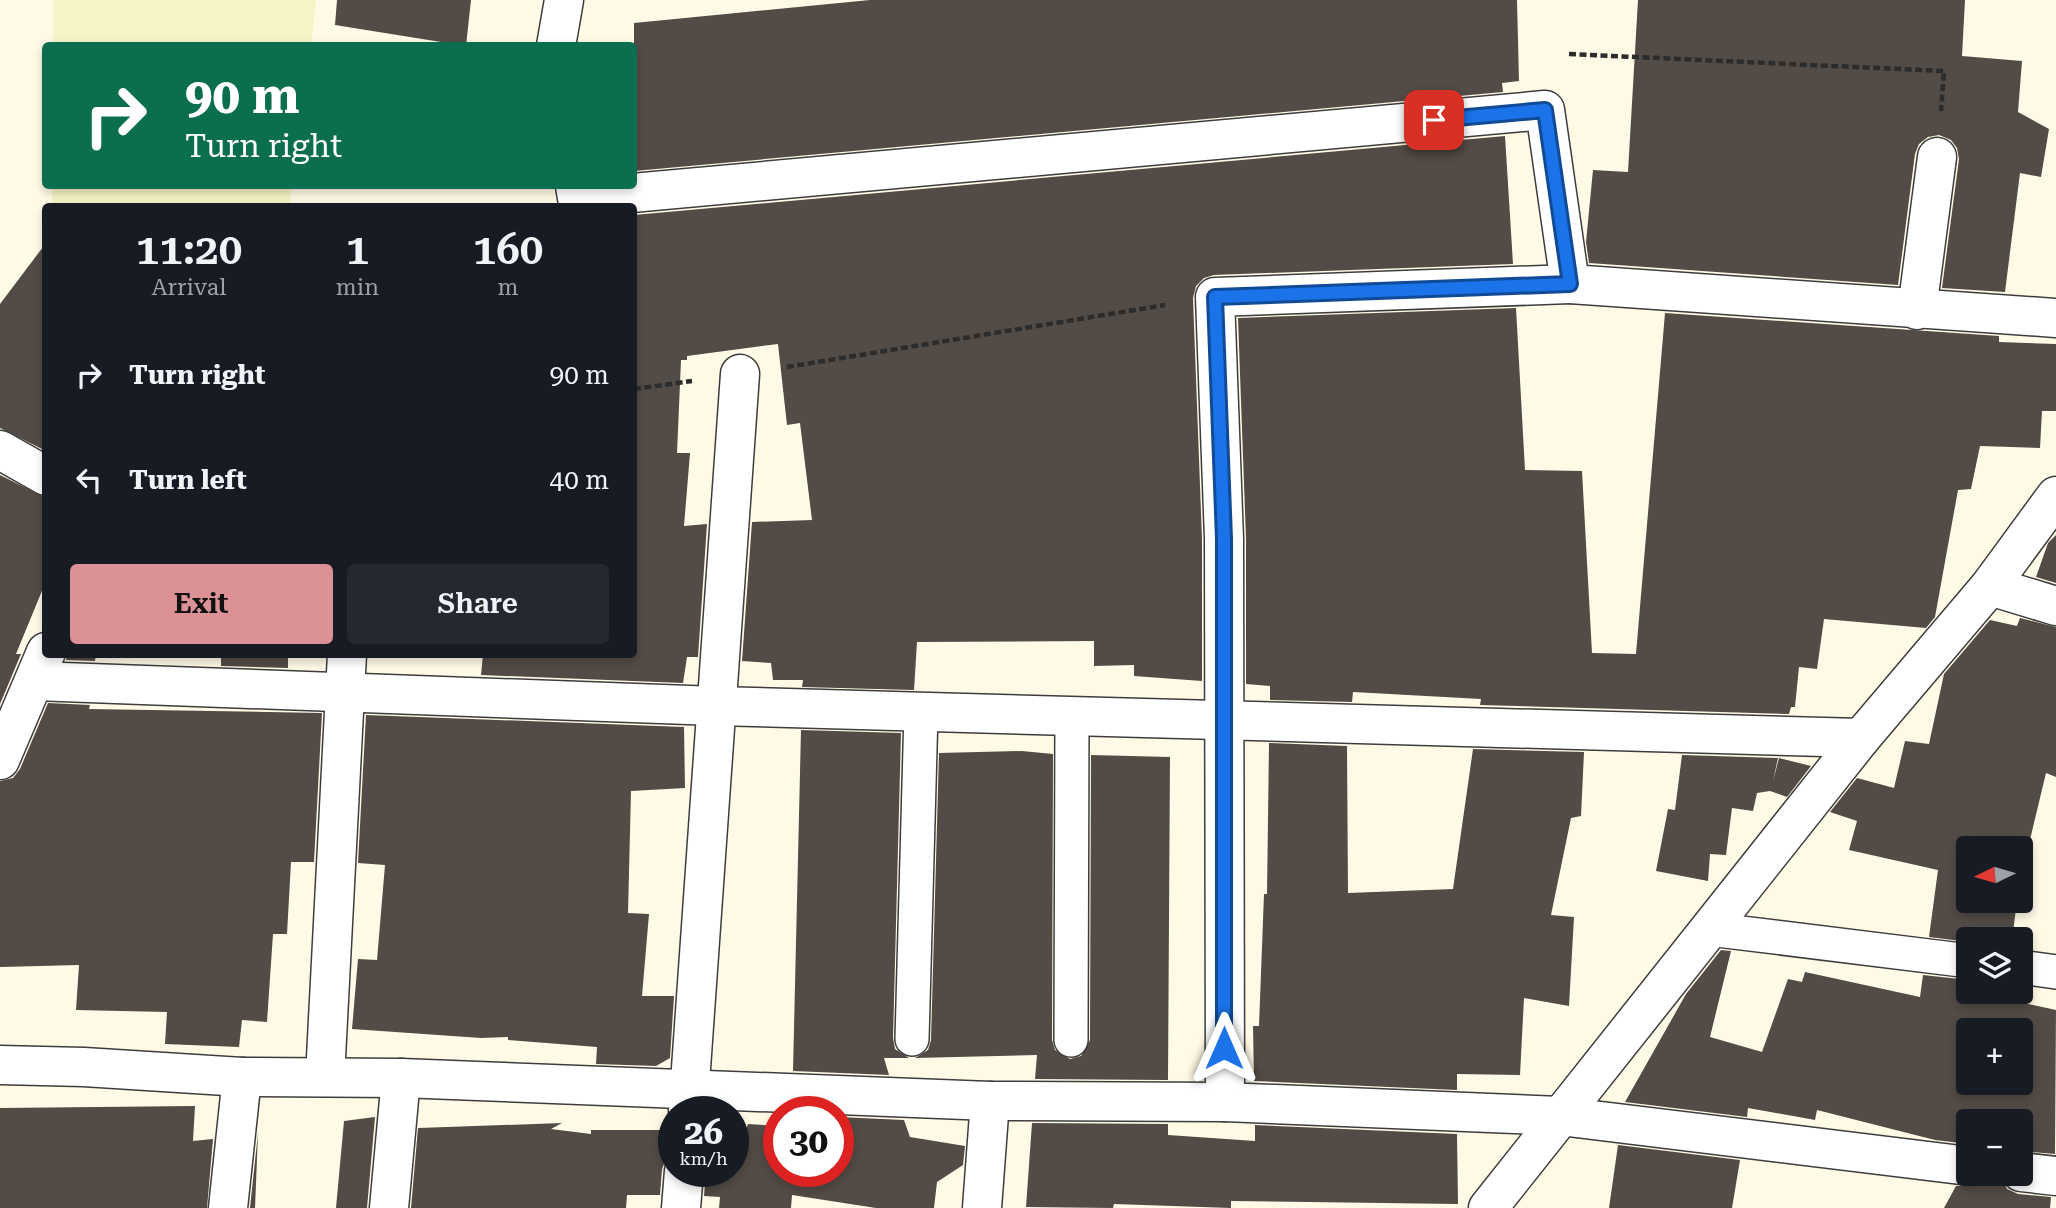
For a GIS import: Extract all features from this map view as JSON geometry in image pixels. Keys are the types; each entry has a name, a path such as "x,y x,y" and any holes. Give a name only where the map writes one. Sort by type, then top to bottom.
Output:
{"street":[{"path":"557,42 564,0"},
{"path":"576,189 577,198 1545,110 1570,284"},
{"path":"1917,310 1937,157"},
{"path":"1225,1102 1222,721 1224,539 1215,297 1570,284 2056,318"},
{"path":"689,1096 740,374"},
{"path":"0,450 42,474"},
{"path":"1488,1208 1861,738 1990,586 2056,496"},
{"path":"1990,586 2056,606"},
{"path":"325,1076 347,658"},
{"path":"0,758 40,667 345,694 1861,738"},
{"path":"0,1065 242,1077 401,1078 658,1098"},
{"path":"228,1208 242,1077"},
{"path":"389,1208 401,1078"},
{"path":"749,1100 1225,1102 1560,1116 1956,1164"},
{"path":"982,1208 990,1101"},
{"path":"2033,1173 2056,1176"},
{"path":"681,1208 683,1187"}],"lane":[{"path":"912,1039 921,712"},
{"path":"1071,1040 1072,717"},
{"path":"1709,929 1956,959"},
{"path":"2033,969 2056,972"}],"path":[{"path":"1569,54 1944,71 1937,157"},
{"path":"637,389 1215,297"}],"shaded area":[{"path":"53,0 316,0 311,42 53,42"},
{"path":"52,189 292,189 290,203 52,203"}],"building":[{"path":"337,0 471,0 466,42 441,42 335,25"},
{"path":"870,0 1517,0 1519,81 1502,83 1503,92 637,171 637,42 634,42 634,23"},
{"path":"1638,0 1965,0 1962,56 2022,61 2018,112 2049,129 2041,177 2020,173 2005,292 1942,288 1959,159 1957,148 1951,140 1939,135 1928,137 1919,144 1915,154 1898,285 1589,263 1586,242 1593,170 1628,172"},
{"path":"1505,136 1513,264 1214,275 1204,278 1196,286 1193,298 1202,539 1202,681 1134,676 1134,665 1094,666 1094,641 917,642 914,690 802,687 803,680 773,680 771,663 742,661 752,522 812,520 800,423 787,425 778,344 687,356 687,360 681,360 677,453 690,453 684,526 707,524 698,657 687,657 683,683 481,675 483,658 637,658 637,215"},
{"path":"42,248 42,449 0,428 0,304"},
{"path":"1516,308 1525,470 1582,471 1592,653 1636,654 1665,313 1999,336 1999,342 2056,344 2056,411 2042,411 2040,448 1980,446 1971,489 1958,490 1935,617 1926,628 1824,619 1817,669 1799,667 1795,707 1791,707 1789,714 1480,705 1481,699 1353,692 1352,702 1270,700 1270,686 1246,684 1246,539 1238,318"},
{"path":"0,475 42,496 42,591 16,654 21,654 0,704"},
{"path":"2056,535 2056,583 2036,577 2048,543"},
{"path":"2020,618 2056,627 2056,777 2046,773 2031,836 1956,836 1956,914 2015,914 2014,927 1956,927 1956,940 1929,937 1938,870 1849,850 1857,821 1830,812 1857,778 1894,788 1905,741 1929,744 1944,674 1990,620 2017,626"},
{"path":"66,658 95,658 95,661"},
{"path":"221,658 288,658 288,668 221,666"},
{"path":"48,703 90,705 89,709 322,713 314,862 291,862 287,934 273,934 267,1022 242,1020 239,1047 165,1044 167,1012 76,1010 79,965 0,967 0,781 13,778 20,769"},
{"path":"366,715 684,727 685,788 631,791 628,913 649,914 642,996 674,996 670,1058 656,1066 596,1064 597,1047 508,1040 508,1037 481,1038 352,1029 358,959 377,960 385,865 358,863"},
{"path":"801,730 901,733 893,1038 895,1049 909,1058 884,1058 889,1075 793,1071"},
{"path":"1269,743 1347,746 1348,893 1453,889 1473,749 1584,752 1581,816 1571,818 1551,915 1574,917 1569,1006 1524,998 1520,1075 1457,1074 1457,1090 1254,1081 1253,1026 1259,1026 1264,894 1267,894"},
{"path":"1022,751 1053,754 1052,1040 1055,1050 1070,1059 1081,1056 1090,1040 1091,755 1170,757 1168,1080 1035,1079 1037,1055 915,1058 928,1050 931,1040 939,753"},
{"path":"1682,755 1778,758 1773,781 1779,758 1811,766 1787,797 1770,791 1757,793 1753,811 1732,808 1726,855 1710,854 1708,881 1656,871 1668,809 1675,810"},
{"path":"1721,950 1731,951 1710,1037 1762,1052 1788,979 1802,982 1805,972 1920,997 1923,975 1956,979 1956,1004 2028,1004 2056,1010 2055,1154 2033,1152 2033,1109 1956,1109 1956,1142 1935,1140 1817,1110 1815,1120 1748,1108 1747,1117 1625,1102 1686,994"},
{"path":"195,1106 193,1141 213,1139 207,1208 0,1208 0,1108"},
{"path":"375,1117 367,1208 336,1208 344,1121"},
{"path":"854,1118 904,1120 910,1137 965,1146 963,1165 937,1182 934,1208 876,1208 792,1195 791,1208 719,1208 720,1197 704,1196 705,1187 749,1187 749,1124 763,1125 763,1187 854,1187"},
{"path":"562,1123 551,1129 591,1134 591,1130 658,1130 660,1195 627,1195 626,1208 411,1208 418,1128"},
{"path":"1032,1123 1168,1124 1168,1135 1255,1141 1255,1125 1457,1134 1458,1204 1231,1201 1231,1208 1114,1204 1113,1208 1026,1207"},
{"path":"258,1133 255,1208 250,1208"},
{"path":"1618,1145 1740,1160 1732,1208 1609,1208"},
{"path":"1956,1186 2006,1186 2018,1194 2051,1197 2050,1208 1944,1208"}],"route":[{"path":"1224,1048 1224,539 1215,297 1570,284 1545,110 1434,120"}]}
